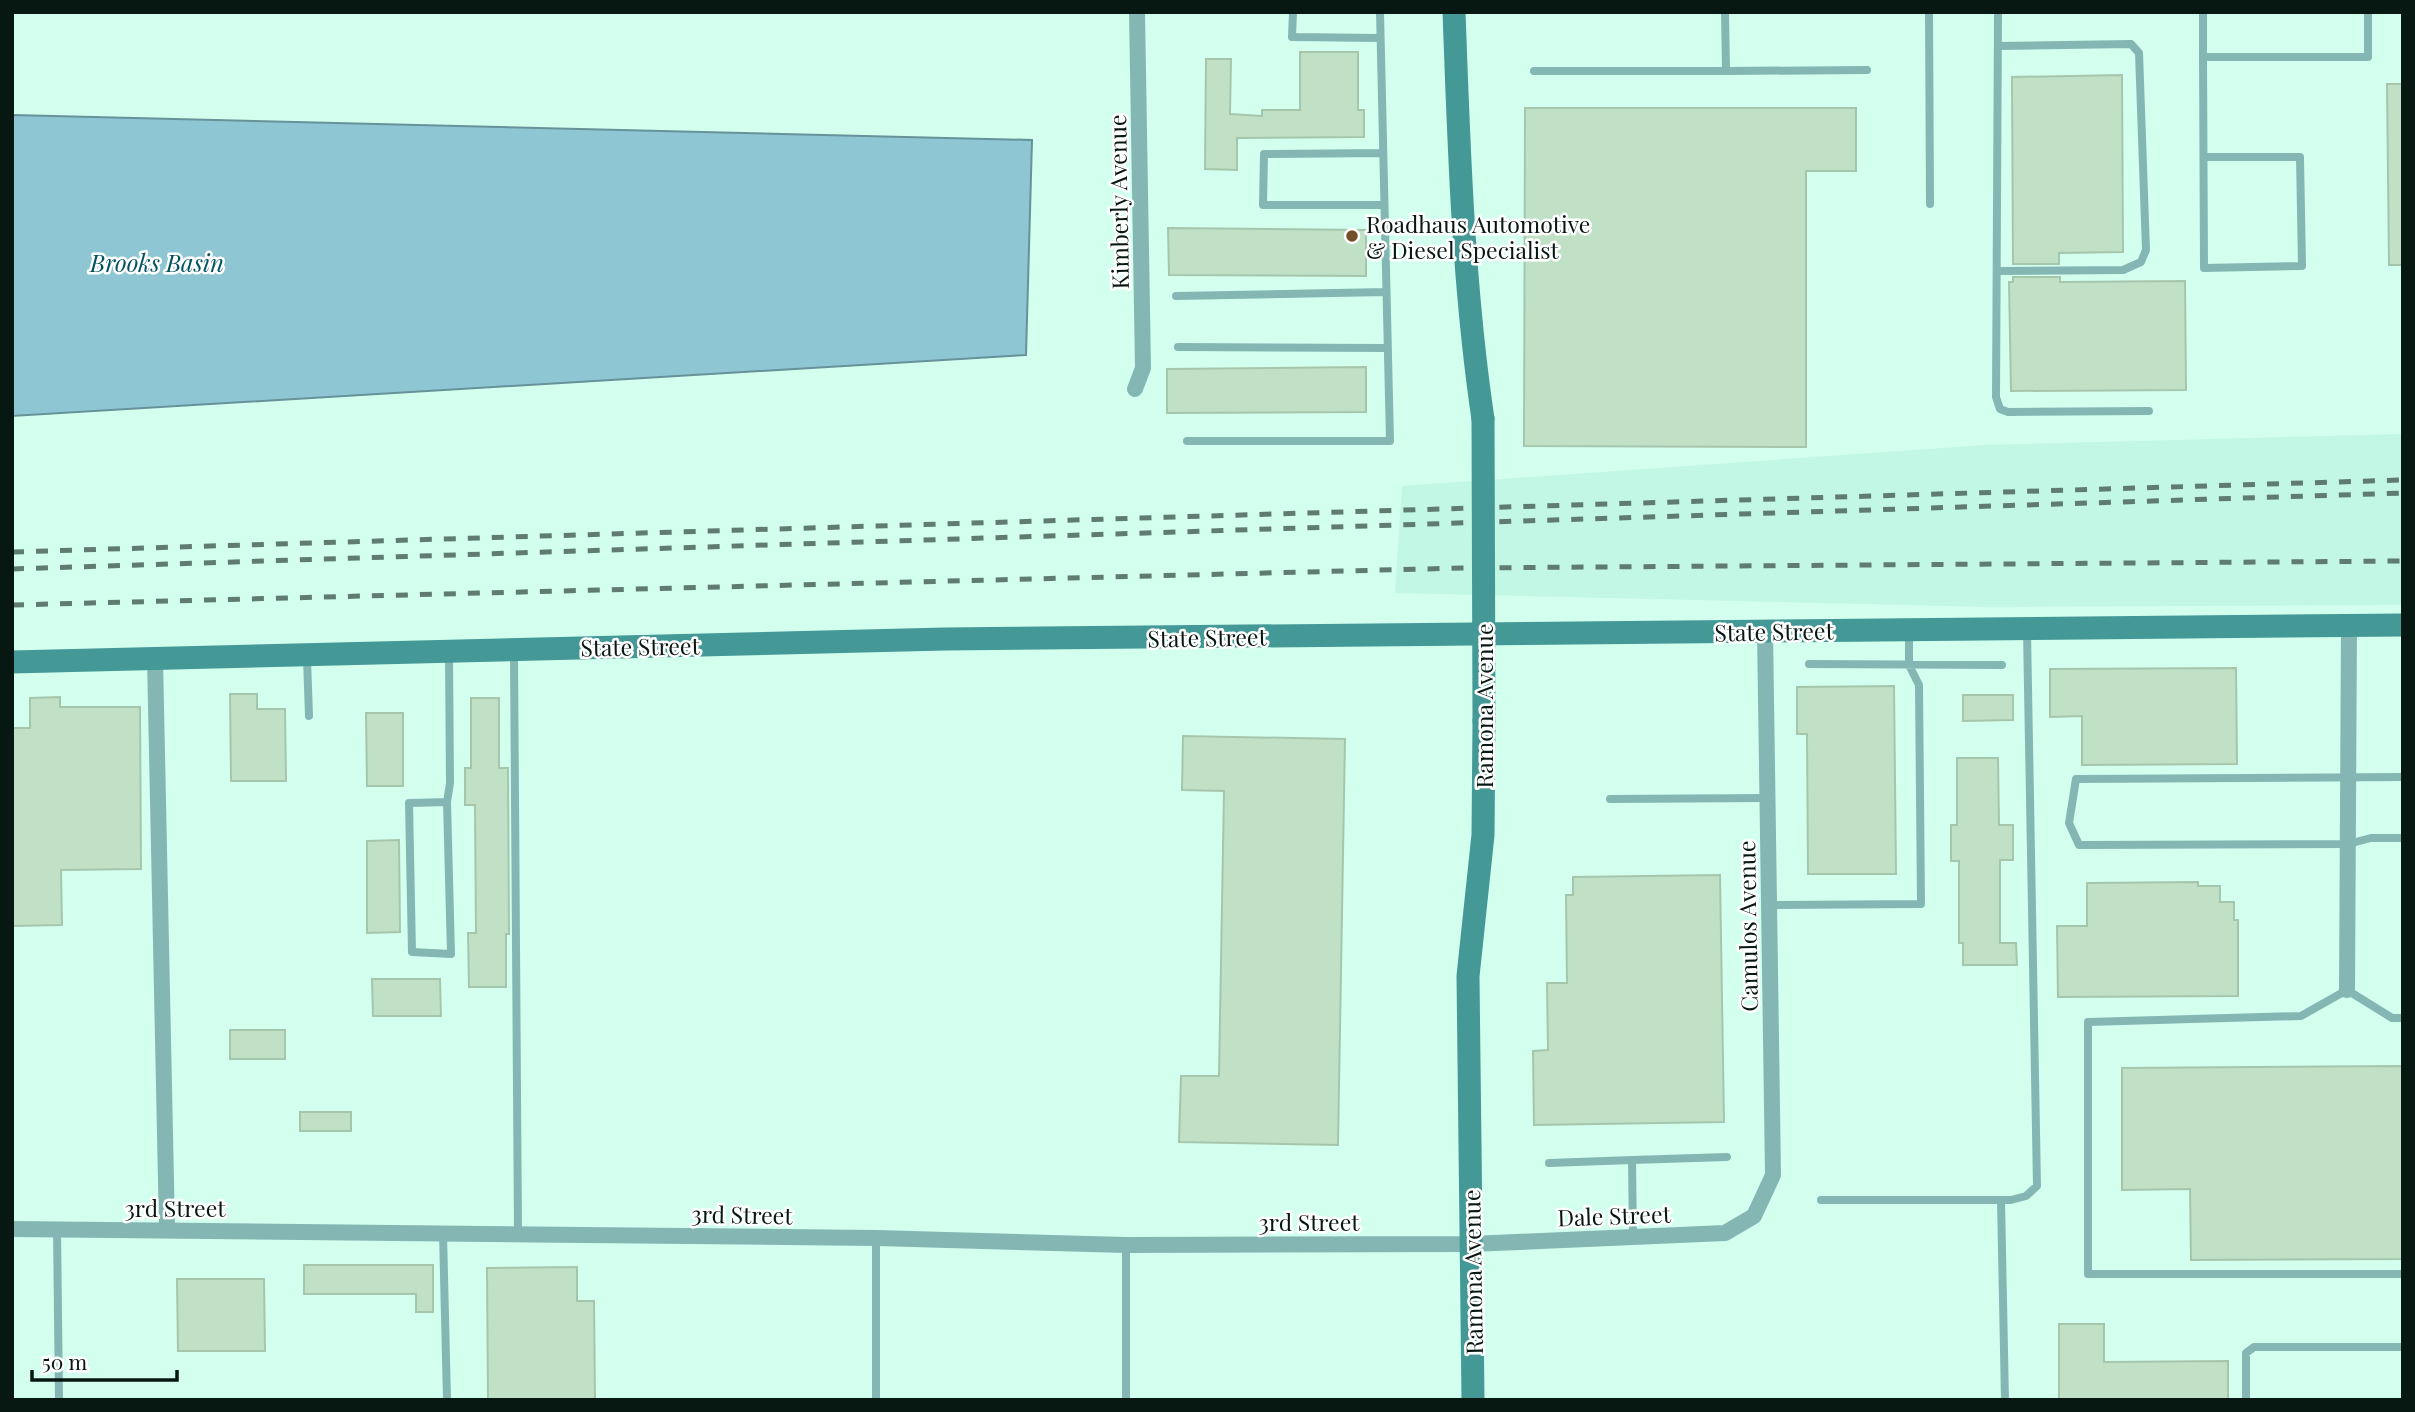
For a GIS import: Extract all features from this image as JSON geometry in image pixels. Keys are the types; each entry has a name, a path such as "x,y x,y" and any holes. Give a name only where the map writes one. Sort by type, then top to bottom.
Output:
{"street":[{"name":"Kimberly Avenue","path":"1135,389 1143,368 1137,12"},
{"name":"Ramona Avenue","path":"1454,12 1460,194 1472,342 1483,419 1483,835 1468,976 1473,1400"},
{"name":"State Street","path":"12,662 945,639 2403,625"},
{"path":"2347,989 2349,626"},
{"name":"Camulos Avenue","path":"1754,1216 1773,1174 1765,631"},
{"path":"155,658 167,1229"},
{"name":"Dale Street","path":"1471,1244 1725,1233 1754,1216"},
{"name":"3rd Street","path":"12,1229 876,1238 1126,1245 1471,1244"}],"lane":[{"path":"1293,12 1292,37 1380,38"},
{"path":"1187,441 1390,441 1380,12"},
{"path":"1725,12 1726,71"},
{"path":"1929,12 1930,204"},
{"path":"1998,12 1996,397 2000,409 2008,412 2149,411"},
{"path":"2203,12 2204,268 2302,266 2300,157 2204,157"},
{"path":"2203,57 2368,57 2368,12"},
{"path":"1997,271 2123,270 2141,262 2146,250 2139,53 2131,44 1998,46"},
{"path":"1534,71 1867,70"},
{"path":"1383,153 1264,154 1263,205 1384,205"},
{"path":"1176,296 1386,292"},
{"path":"1178,348 1387,348"},
{"path":"1821,1200 2001,1200 2026,1196 2037,1186 2027,629"},
{"path":"1770,905 1921,904 1919,685 1909,665 1909,630"},
{"path":"514,649 517,1234"},
{"path":"447,802 409,803 412,952 451,954 447,802 450,783 449,651"},
{"path":"307,654 309,716"},
{"path":"1809,664 2002,666"},
{"path":"2403,776 2077,779 2069,822 2079,845 2347,844 2371,838 2403,838"},
{"path":"1610,799 1769,798"},
{"path":"2403,1018 2392,1018 2347,989 2301,1016 2088,1022 2088,1274 2403,1274"},
{"path":"1549,1163 1727,1157"},
{"path":"1632,1160 1633,1237"},
{"path":"2001,1200 2005,1400"},
{"path":"57,1229 59,1400"},
{"path":"443,1233 447,1400"},
{"path":"876,1238 876,1400"},
{"path":"1126,1245 1126,1400"},
{"path":"2246,1400 2246,1353 2254,1347 2403,1347"}],"shaded area":[{"path":"2403,434 2403,605 1991,607 1395,593 1402,486 1986,445"}],"water":[{"name":"Brooks Basin","path":"12,115 1032,140 1026,355 12,416"}],"building":[{"path":"1300,52 1358,52 1358,110 1364,110 1364,137 1237,138 1237,170 1205,169 1206,59 1231,59 1230,114 1262,116 1262,110 1300,110"},
{"path":"2122,75 2123,252 2059,253 2059,264 2013,264 2012,77"},
{"path":"2387,84 2403,84 2403,265 2389,265"},
{"path":"1525,108 1856,108 1856,171 1806,171 1806,447 1524,446"},
{"path":"1168,228 1366,230 1366,276 1169,275"},
{"path":"2013,277 2060,277 2060,282 2185,281 2186,390 2011,391 2009,282 2013,282"},
{"path":"1366,367 1366,412 1167,413 1167,369"},
{"path":"2236,668 2237,764 2082,765 2082,716 2050,717 2050,669"},
{"path":"1894,686 1896,874 1808,874 1807,734 1797,734 1797,687"},
{"path":"230,694 257,694 257,709 285,709 286,781 231,781"},
{"path":"1963,695 2013,695 2013,720 1963,721"},
{"path":"60,697 60,707 140,707 141,869 61,870 62,925 12,926 12,728 30,728 30,698"},
{"path":"471,698 499,698 499,768 508,768 509,934 506,934 506,987 469,987 468,933 476,933 475,805 465,805 465,768 471,768"},
{"path":"366,713 403,713 403,786 367,786"},
{"path":"1183,736 1345,739 1338,1145 1179,1142 1181,1076 1219,1076 1224,791 1182,790"},
{"path":"1957,758 1998,758 1999,825 2013,825 2013,860 2000,860 2000,943 2016,943 2017,965 1963,965 1963,943 1959,943 1959,861 1951,861 1951,825 1957,825"},
{"path":"399,840 400,932 367,933 367,841"},
{"path":"1720,875 1724,1122 1534,1125 1533,1051 1548,1050 1547,983 1567,983 1566,895 1573,895 1573,877"},
{"path":"2198,882 2198,886 2220,886 2220,902 2234,902 2234,920 2238,920 2238,996 2058,997 2057,926 2087,926 2087,883"},
{"path":"372,979 440,979 441,1016 373,1016"},
{"path":"230,1030 285,1030 285,1059 230,1059"},
{"path":"2403,1066 2403,1259 2191,1260 2190,1189 2122,1190 2122,1068"},
{"path":"300,1112 351,1112 351,1131 300,1131"},
{"path":"304,1265 433,1265 433,1312 416,1312 416,1294 304,1294"},
{"path":"577,1267 577,1301 594,1301 595,1400 488,1400 487,1268"},
{"path":"177,1279 264,1279 265,1351 178,1351"},
{"path":"2059,1324 2104,1324 2104,1362 2228,1361 2228,1400 2059,1400"}],"railway":[{"path":"12,552 2403,480"},
{"path":"12,569 2403,493"},
{"path":"12,605 1462,568 2403,561"}],"place":[{"name":"Roadhaus Automotive & Diesel Specialist","path":"1352,236"}]}
